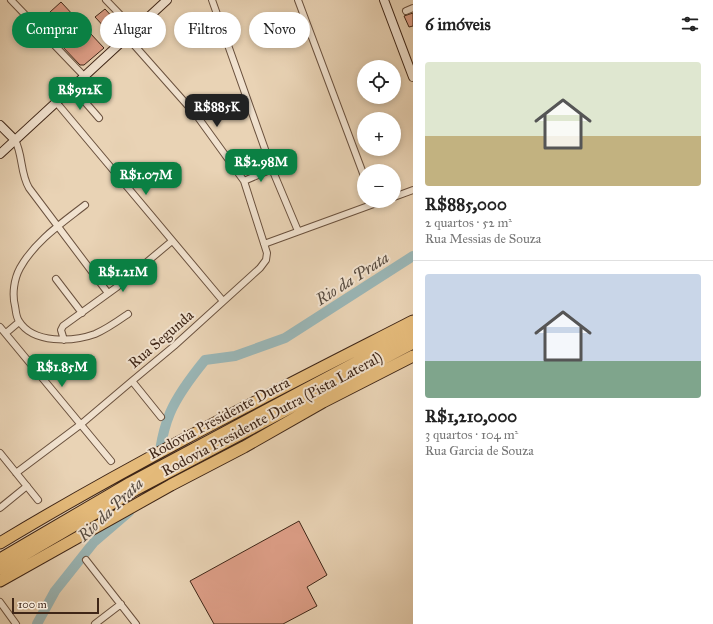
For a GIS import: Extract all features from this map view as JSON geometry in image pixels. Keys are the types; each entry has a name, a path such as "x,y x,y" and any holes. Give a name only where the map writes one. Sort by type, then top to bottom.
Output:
{"highway":[{"name":"Rodovia Presidente Dutra (Pista Lateral)","path":"0,543 186,438 413,321"},
{"name":"Rodovia Presidente Dutra","path":"175,464 413,332"},
{"name":"Rodovia Presidente Dutra","path":"0,559 132,486 413,343"},
{"name":"Rodovia Presidente Dutra (Pista Lateral)","path":"0,581 171,485 244,447 322,402 413,356"},
{"name":"Rodovia Presidente Dutra","path":"0,569 132,486"}],"main road":[{"path":"154,12 167,0"},
{"path":"384,0 410,61 413,77"},
{"path":"0,154 115,48"},
{"path":"0,125 15,140"}],"street":[{"path":"11,0 84,76"},
{"path":"106,0 118,12"},
{"path":"212,0 272,169 298,231"},
{"path":"298,0 360,164"},
{"path":"406,11 413,8"},
{"name":"Rua Segunda","path":"16,473 80,425 132,381 263,265 267,256 244,181 197,116 137,48"},
{"path":"72,87 99,118"},
{"path":"56,102 223,301"},
{"path":"15,140 18,148 22,173 27,185 108,293"},
{"path":"244,181 272,169"},
{"path":"401,194 413,190"},
{"path":"85,205 57,227 28,255 19,269 14,302 19,322 34,333 45,338 64,340 96,334 128,314"},
{"path":"264,244 358,208"},
{"path":"64,340 61,328 108,293 172,241"},
{"path":"56,279 82,313"},
{"path":"6,333 19,322"},
{"path":"0,327 110,461"},
{"path":"132,381 161,417"},
{"path":"0,453 38,500"},
{"path":"0,508 27,486"},
{"path":"86,560 136,624"},
{"path":"0,602 16,624"},
{"path":"95,624 120,604"}],"building":[{"path":"61,2 70,12 50,12"},
{"path":"100,13 100,22 95,17"},
{"path":"413,13 413,26 409,27 404,16"},
{"path":"92,35 100,44 100,48 104,48 84,65 80,65 64,48 92,48"},
{"path":"299,521 327,575 307,587 317,606 283,624 214,624 190,581"}],"waterway":[{"name":"Rio da Prata","path":"147,496 156,489 162,441 170,413 181,392 205,360 235,356 285,338 413,256"},
{"name":"Rio da Prata","path":"37,624 55,591 94,542 129,512"}]}
